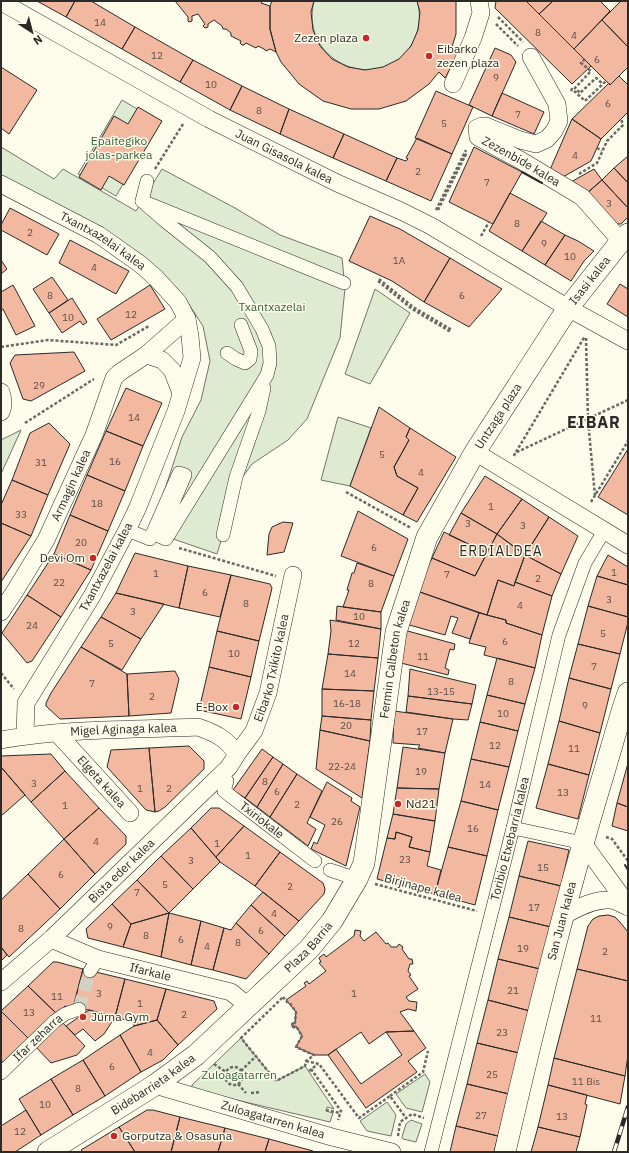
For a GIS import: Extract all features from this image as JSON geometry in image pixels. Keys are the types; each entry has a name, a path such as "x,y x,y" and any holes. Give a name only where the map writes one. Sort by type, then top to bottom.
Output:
{"street":[{"path":"454,84 474,38 481,13 479,1"},
{"name":"Juan Gisasola kalea","path":"1,4 5,4 192,110 337,183 431,226 568,308"},
{"name":"Zezenbide kalea","path":"530,57 557,104 559,121 554,131 547,139 536,144 520,140 486,126 482,126 477,131 478,137 582,197 625,237"},
{"path":"142,201 147,181"},
{"name":"Txantxazelai kalea","path":"1,184 99,235 140,264 156,278 178,302 187,319 192,358 176,411 138,507 127,530 92,596 26,703 25,736"},
{"path":"142,201 344,283"},
{"path":"142,201 210,257 237,287 262,330 269,346 270,363 258,411 236,477 223,535"},
{"name":"Isasi kalea","path":"568,308 625,237"},
{"path":"568,308 628,341"},
{"name":"Untzaga plaza","path":"568,308 475,452 581,518 628,545"},
{"path":"142,357 187,319"},
{"path":"227,353 245,363 250,358 251,351 241,325"},
{"path":"142,357 162,360 172,370 181,392"},
{"name":"Armagin kalea","path":"1,612 46,540 94,435 114,378 142,357"},
{"path":"127,530 150,539 179,474 185,475 159,536 166,539 267,375"},
{"path":"1,392 3,399 3,410 1,412"},
{"name":"Fermin Calbeton kalea","path":"366,882 364,863 396,632 427,537 475,452"},
{"name":"Toribio Etxebarria kalea","path":"431,1152 513,828 559,635 585,563 604,531"},
{"name":"Eibarko Txikito kalea","path":"237,754 254,731 268,693 292,578"},
{"name":"San Juan kalea","path":"505,1152 563,916 583,843 628,693"},
{"name":"Migel Aginaga kalea","path":"1,740 57,733 198,727 215,733 230,744 237,754"},
{"name":"Elgeta kalea","path":"57,733 130,813"},
{"name":"Bista eder kalea","path":"1,982 51,939 221,776 237,754"},
{"name":"Txiriokale","path":"221,776 227,781 224,791 315,861"},
{"path":"513,828 583,843 628,906"},
{"path":"330,870 366,882"},
{"name":"Plaza Barria","path":"248,1006 309,949 366,882"},
{"path":"563,916 576,908 592,902 611,900 628,906"},
{"name":"Ifarkale","path":"51,939 94,965 231,992 248,1006"},
{"name":"Bidebarrieta kalea","path":"48,1152 155,1085 196,1055 248,1006"},
{"name":"Ifar zeharra","path":"1,1073 55,1021 65,1014 79,1009"},
{"name":"Zuloagatarren kalea","path":"155,1085 332,1137 395,1144"}],"path":[{"path":"494,14 533,51 530,57 494,22"},
{"path":"584,59 581,63 591,71 575,88 580,93 596,78 602,84"},
{"path":"557,104 567,100 572,89 586,101 594,95 606,81"},
{"path":"147,181 192,110"},
{"path":"562,185 597,163 607,141 623,125 621,119"},
{"path":"477,131 445,193 477,131"},
{"path":"597,148 602,151"},
{"path":"378,280 413,307 452,331"},
{"path":"1,347 48,340 116,344 150,326"},
{"path":"505,471 586,334 588,420 595,496"},
{"path":"25,423 95,378"},
{"path":"515,453 628,400"},
{"path":"581,518 628,441"},
{"path":"346,492 427,537"},
{"path":"150,539 292,578"},
{"path":"603,836 612,839 628,861"},
{"name":"Birjinape kalea","path":"366,882 466,908"},
{"path":"283,997 287,1002 289,1002 296,1012 295,1023 292,1023 293,1028 296,1026 302,1036 296,1047 314,1055 306,1061 305,1066 276,1081 241,1038 283,997"},
{"path":"306,1061 319,1064 359,1118 423,1072 428,1051"},
{"path":"241,1070 256,1056"},
{"path":"210,1061 226,1072"},
{"path":"319,1064 310,1070 341,1111 332,1137"},
{"path":"233,1067 241,1070 243,1076 241,1082 236,1085 230,1084 225,1080 226,1072 233,1067"},
{"path":"247,1094 261,1092"},
{"path":"390,1096 406,1118"},
{"path":"326,1110 340,1113"},
{"path":"395,1144 400,1122 412,1114 438,1122"}],"green space":[{"name":"Zezen plaza","path":"314,1 417,1 419,11 418,30 414,40 401,57 385,67 366,70 348,66 331,57 319,43 313,24"},
{"name":"Epaitegiko jolas-parkea","path":"122,100 159,122 116,196 78,174"},
{"name":"Txantxazelai","path":"1,147 54,179 63,169 136,211 162,169 235,208 280,235 342,258 345,288 340,338 307,419 288,440 252,464 239,482 217,554 150,531 182,437 201,400 210,361 203,326 186,300 1,178"},
{"path":"375,289 410,313 370,384 345,374"},
{"path":"338,417 371,428 350,486 321,480"},
{"path":"21,430 1,474 1,440"},
{"name":"Zuloagatarren","path":"241,1038 276,1081 305,1066 334,1109 327,1107 326,1111 333,1113 330,1122 194,1090 192,1085"},
{"path":"425,1074 430,1082 422,1112 406,1108 396,1094"},
{"path":"387,1102 396,1115 391,1136 367,1131 360,1121"},
{"path":"411,1120 422,1124 416,1142 403,1139 402,1137 406,1124"}],"building":[{"path":"37,1 75,1 66,17"},
{"path":"75,1 91,1 135,27 122,49 66,17"},
{"path":"175,1 263,1 261,3 270,6 270,29 276,52 270,49 266,51 258,46 256,48 246,43 242,45 240,43 241,41 231,36 231,33 226,29 223,29 222,26 214,20 208,24 208,27 205,28 203,26 205,24 198,14 192,16 192,21 189,22 188,17"},
{"name":"Eibarko zezen plaza","path":"272,1 314,1 311,12 313,30 320,46 332,59 348,67 365,70 383,67 399,59 411,46 418,30 420,12 417,1 456,1 456,34 451,50 458,54 445,78 439,72 429,84 406,101 379,109 351,109 323,101 299,84 281,62 276,52 270,29 270,6"},
{"path":"496,1 526,1 591,66 572,84 495,8"},
{"path":"526,1 553,1 539,14"},
{"path":"553,1 600,1 610,11 574,49 539,14"},
{"path":"621,1 628,1 628,47 602,20"},
{"path":"602,20 628,47 628,67 610,85 574,49"},
{"path":"135,27 193,60 180,82 122,49"},
{"path":"495,48 511,55 516,62 492,116 469,105"},
{"path":"193,60 242,86 230,110 180,82"},
{"path":"1,67 37,90 9,134 1,128"},
{"path":"619,76 628,85 628,112 601,139 572,119 609,83 610,85"},
{"path":"242,86 289,109 280,134 230,110"},
{"path":"436,91 473,107 452,154 415,138"},
{"path":"502,93 544,112 534,134 492,116"},
{"name":"Epaitegiko jolas-parkea","path":"138,107 162,121 124,185 109,176 101,190 79,177 114,116 128,124"},
{"path":"289,109 344,134 333,158 280,134"},
{"path":"572,119 601,139 591,161 561,178 549,172"},
{"path":"344,134 397,158 386,181 333,158"},
{"path":"417,138 452,154 431,201 386,181 397,158 406,161 408,159 406,158"},
{"path":"474,147 522,172 493,224 449,202"},
{"path":"628,156 628,183 614,168"},
{"path":"614,168 628,183 628,208 602,180"},
{"path":"594,169 602,180 586,194 571,182"},
{"path":"602,180 628,208 628,217 621,224 614,224 586,194"},
{"path":"510,193 547,213 522,251 489,231"},
{"path":"10,208 59,234 47,255 1,230 1,225"},
{"path":"370,216 400,229 450,258 424,302 392,281 349,261"},
{"path":"541,221 565,235 545,265 522,251"},
{"path":"565,235 594,251 584,261 571,281 545,265"},
{"path":"70,240 129,271 116,294 59,263"},
{"path":"450,258 502,289 469,327 424,302"},
{"path":"1,260 7,269 1,274"},
{"path":"52,277 68,300 49,313 33,289"},
{"path":"620,284 628,289 628,317 607,304"},
{"path":"13,285 35,326 16,335 3,309 1,310 1,292"},
{"path":"150,285 165,309 111,340 97,319"},
{"path":"72,298 87,322 83,325 80,321 62,333 49,313"},
{"path":"74,352 85,371 31,401 23,399 10,363 15,355"},
{"path":"126,388 162,403 143,446 106,431"},
{"path":"379,407 410,428 406,437 409,440 394,467 397,476 418,488 403,515 350,486"},
{"path":"49,423 70,444 48,495 12,480 30,433"},
{"path":"410,428 456,457 417,522 403,515 418,488 397,476 394,467 409,440 406,437"},
{"path":"106,431 143,446 125,491 87,475"},
{"path":"628,449 628,515 598,497"},
{"path":"87,475 125,491 108,531 70,515"},
{"path":"485,476 522,499 497,534 461,513"},
{"path":"12,480 48,495 31,536 1,523 1,505"},
{"path":"522,499 549,517 525,555 497,534"},
{"path":"358,511 408,539 394,576 341,556"},
{"path":"461,513 497,534 487,553 449,535"},
{"path":"70,515 108,531 91,570 54,554"},
{"path":"549,517 578,536 561,574 525,555"},
{"path":"283,522 293,523 284,552 267,555 269,534 272,527"},
{"path":"1,523 31,536 1,582"},
{"path":"444,532 487,553 475,576 432,558"},
{"path":"497,534 525,555 514,586 498,580 487,615 417,591 432,558 475,576"},
{"path":"135,553 188,566 179,608 116,593"},
{"path":"54,554 91,570 61,617 27,595"},
{"path":"525,555 561,574 552,596 515,582"},
{"path":"608,555 628,567 628,585 597,576"},
{"path":"357,563 394,576 381,612 343,607 349,590 347,590 352,573 354,573"},
{"path":"188,566 231,575 220,617 179,608"},
{"path":"231,575 270,584 272,588 259,641 217,631"},
{"path":"597,576 628,585 628,617 588,606"},
{"path":"498,580 514,586 515,582 552,596 542,635 506,623 506,620 487,615"},
{"path":"417,591 479,613 470,639 452,633 458,618 451,616 445,635 406,624"},
{"path":"116,593 164,604 141,639 101,617"},
{"path":"27,595 61,617 32,661 27,663 2,633"},
{"path":"337,606 381,612 381,629 336,620"},
{"path":"588,606 628,617 620,654 578,644"},
{"path":"479,613 506,620 506,623 542,635 535,668 484,655 486,647 469,643"},
{"path":"101,617 141,639 122,670 81,647"},
{"path":"330,620 381,629 378,658 328,654 331,631"},
{"path":"404,630 455,644 454,650 450,649 445,668 449,670 448,675 397,662"},
{"path":"217,631 259,641 251,677 209,667"},
{"path":"578,644 620,654 611,689 569,678"},
{"path":"81,647 127,674 129,716 60,719 46,706 51,693"},
{"path":"328,654 378,658 374,691 322,689"},
{"path":"497,658 535,668 525,704 487,695"},
{"path":"209,667 251,677 241,719 199,710"},
{"path":"410,669 476,685 472,704 408,696"},
{"path":"175,671 179,679 171,713 129,716 127,674"},
{"path":"569,678 611,689 600,733 559,721"},
{"path":"322,689 374,691 371,720 322,716"},
{"path":"487,695 525,704 518,731 480,722"},
{"path":"408,696 472,704 468,720 406,712"},
{"path":"394,711 453,719 445,753 418,748 420,745 393,743"},
{"path":"322,716 371,720 370,741 320,730"},
{"path":"559,721 600,733 589,775 548,764"},
{"path":"480,722 518,731 509,767 471,759"},
{"path":"320,730 370,741 362,798 316,769"},
{"path":"189,746 204,761 204,769 165,807 155,812 149,748"},
{"path":"403,747 445,753 439,789 397,788"},
{"path":"149,748 155,812 146,810 107,767 111,750"},
{"path":"262,749 273,757 245,798 233,790"},
{"path":"51,754 65,771 31,802 1,767 1,756"},
{"path":"273,757 283,764 257,807 245,798"},
{"path":"471,759 509,767 498,810 461,801"},
{"path":"628,763 628,807 617,803"},
{"path":"283,764 297,774 270,817 257,807"},
{"path":"548,764 589,775 578,819 536,808"},
{"path":"1,767 25,795 1,816"},
{"path":"65,771 99,808 64,839 31,802"},
{"path":"297,774 322,791 307,823 316,829 308,846 270,817"},
{"path":"327,782 352,798 351,801 360,807 346,866 311,849 314,842 317,844 325,825 310,817"},
{"path":"397,788 439,789 435,821 393,814"},
{"path":"461,801 498,810 487,856 448,847"},
{"path":"617,803 628,807 628,831 612,826"},
{"path":"99,808 126,836 126,844 95,874 64,839"},
{"path":"211,808 219,808 244,826 216,857 191,828"},
{"path":"393,814 435,821 430,852 409,847 412,837 396,832 395,839 387,838"},
{"path":"244,826 280,852 255,886 220,862 216,857"},
{"path":"191,828 220,862 193,889 161,856"},
{"path":"396,832 412,837 409,847 430,852 427,866 441,870 435,894 377,879 387,838 395,839"},
{"path":"64,839 95,874 60,909 28,874"},
{"path":"528,841 569,850 561,886 519,876"},
{"path":"448,847 487,856 475,905 435,894"},
{"path":"280,852 323,883 325,889 324,894 299,921 255,886"},
{"path":"161,856 193,889 169,913 137,880"},
{"path":"28,874 60,909 9,957 1,947 1,900"},
{"path":"519,876 561,886 551,927 509,917"},
{"path":"137,880 169,913 131,924 112,904"},
{"path":"263,892 299,921 285,936 251,905"},
{"path":"112,904 131,924 123,947 88,938 86,929"},
{"path":"251,905 285,936 269,954 236,923"},
{"path":"169,913 161,957 123,947 131,924"},
{"path":"169,913 201,921 191,965 161,957"},
{"path":"608,915 615,917 628,932 628,981 577,969 588,926 593,919 599,916"},
{"path":"509,917 551,927 540,969 498,959"},
{"path":"201,921 224,928 213,970 191,965"},
{"path":"236,923 269,954 246,979 213,970 224,928 231,930"},
{"path":"355,930 361,931 360,936 364,941 376,932 386,944 388,943 391,947 397,947 399,944 403,947 402,949 409,959 412,959 413,964 410,964 408,971 411,975 409,976 418,989 406,997 409,1001 417,1002 416,1011 408,1009 400,1012 414,1031 386,1032 369,1044 361,1032 328,1055 314,1055 296,1047 302,1036 296,1026 293,1028 292,1023 295,1023 296,1012 286,1000 306,986 304,983 307,981 309,984 326,971 319,963 321,962 319,958 324,954 326,957 354,936"},
{"path":"1,947 7,955 1,961"},
{"path":"498,959 540,969 530,1011 488,1000"},
{"path":"53,962 83,969 73,1008 65,1006 57,1014 28,986"},
{"path":"83,969 125,979 115,1017 89,1010 73,1008"},
{"path":"577,969 628,981 628,1055 625,1076 554,1058"},
{"path":"125,979 166,989 157,1020 134,1026 133,1022 115,1017"},
{"path":"28,986 57,1014 29,1039 1,1011"},
{"path":"166,989 214,1001 217,1009 178,1045 157,1020"},
{"path":"488,1000 530,1011 519,1053 477,1043"},
{"path":"89,1010 115,1017 104,1034 95,1041 83,1029 75,1035 66,1026"},
{"path":"1,1011 29,1039 4,1064 1,1060"},
{"path":"157,1020 178,1045 163,1060 141,1072 120,1035 134,1026"},
{"path":"61,1021 85,1046 77,1055 51,1063 35,1046"},
{"path":"414,1031 426,1048 408,1061 417,1072 366,1108 328,1055 336,1049 361,1084 402,1055 386,1032"},
{"path":"120,1035 141,1072 105,1096 83,1060"},
{"path":"477,1043 519,1053 509,1094 467,1084"},
{"path":"554,1058 625,1076 620,1104 548,1085"},
{"path":"83,1060 105,1096 73,1115 51,1079"},
{"path":"51,1079 73,1115 41,1135 19,1099"},
{"path":"467,1084 509,1094 498,1136 456,1126"},
{"path":"548,1085 587,1095 585,1104 587,1105 580,1137 538,1127"},
{"path":"26,1110 41,1135 15,1152 1,1152 1,1126"},
{"path":"147,1110 153,1110 180,1117 171,1152 135,1152 119,1127"},
{"path":"180,1117 225,1128 218,1152 171,1152"},
{"path":"456,1126 498,1136 494,1152 450,1152"},
{"path":"119,1127 135,1152 83,1152 81,1150"},
{"path":"538,1127 580,1137 576,1152 531,1152"},
{"path":"225,1128 269,1139 265,1152 218,1152"},
{"path":"269,1139 313,1151 265,1152"}],"tunnel":[{"path":"79,1009 90,971"}],"railway":[{"path":"614,1152 628,1107"}],"wall":[{"path":"522,172 542,183"},
{"path":"625,865 628,870"}],"place":[{"name":"Zezen plaza","path":"366,38"},
{"name":"Eibarko zezen plaza","path":"429,56"},
{"name":"Devi Om","path":"93,558"},
{"name":"E-Box","path":"236,707"},
{"name":"Nd21","path":"398,804"},
{"name":"Jürna Gym","path":"83,1017"},
{"name":"Gorputza & Osasuna","path":"114,1136"}],"district":[{"name":"EIBAR","path":"594,422"},
{"name":"ERDIALDEA","path":"501,551"}]}
